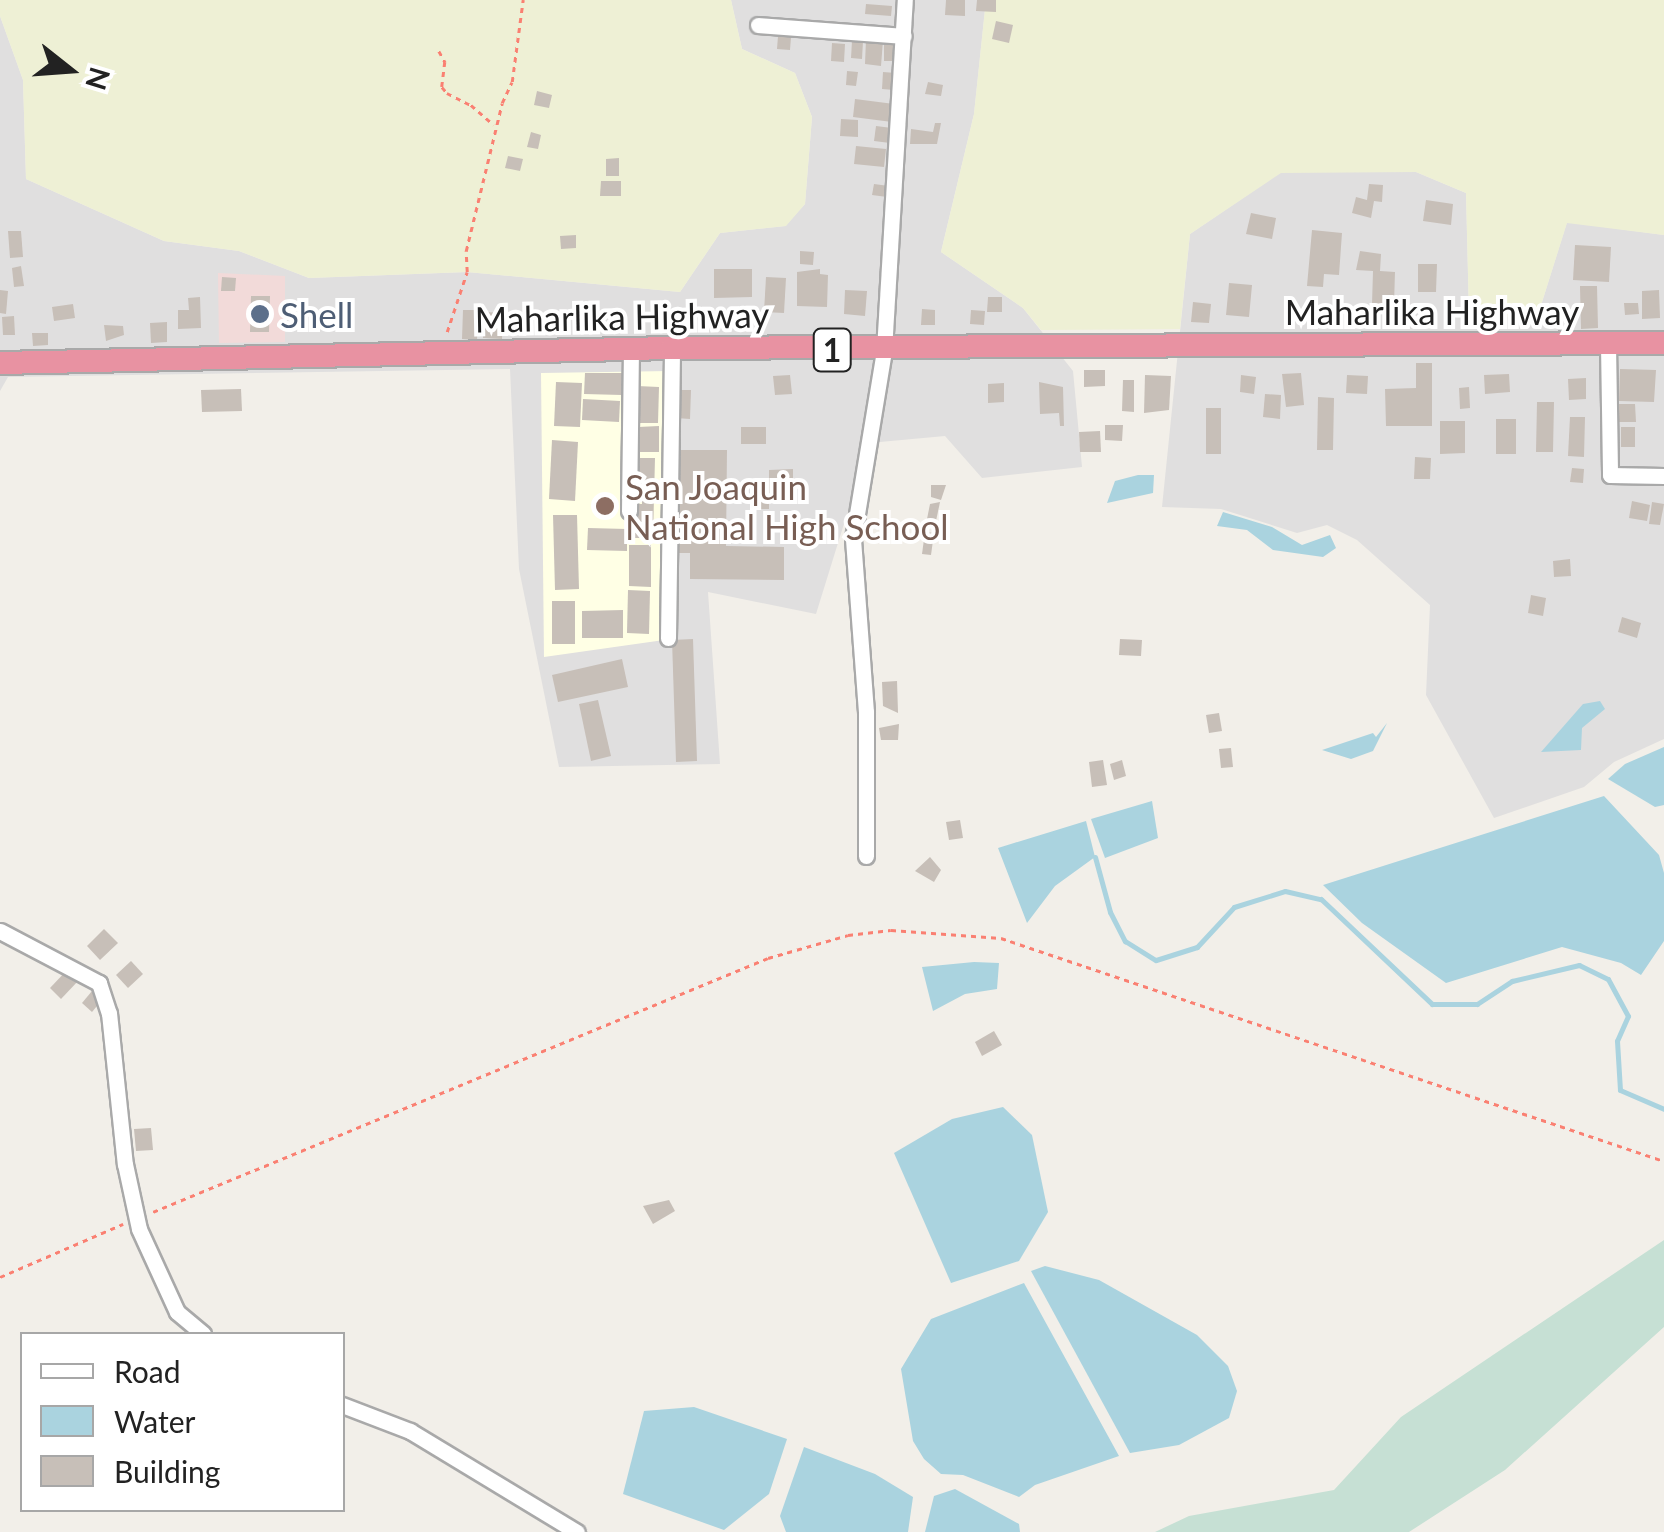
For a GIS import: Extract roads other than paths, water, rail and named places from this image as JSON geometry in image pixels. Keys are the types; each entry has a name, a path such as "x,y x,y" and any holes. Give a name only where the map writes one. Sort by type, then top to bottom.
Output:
{"highway":[{"name":"Maharlika Highway","path":"0,362 672,348 1664,344"}],"street":[{"path":"866,856 866,712 854,538 884,350 904,0"},
{"path":"758,26 904,36"},
{"path":"1608,344 1610,475 1664,476"},
{"path":"668,638 672,348"},
{"path":"629,511 631,350"},
{"path":"0,932 99,983 109,1013 125,1164 137,1218 177,1312 201,1332"},
{"path":"345,1407 410,1431 577,1532"}],"water":[{"path":"1154,475 1153,493 1107,503 1115,481"},
{"path":"1223,512 1272,527 1302,545 1330,535 1336,548 1323,557 1273,550 1247,530 1217,526"},
{"path":"1600,701 1605,709 1582,728 1581,750 1541,752 1583,704"},
{"path":"1387,723 1373,751 1351,759 1322,750 1373,733 1376,737"},
{"path":"1664,747 1664,805 1655,807 1608,779 1625,764"},
{"path":"1604,796 1659,855 1664,873 1664,941 1641,975 1621,963 1562,947 1446,983 1362,923 1323,885"},
{"path":"1152,801 1158,838 1105,858 1091,819"},
{"path":"1086,821 1095,857 1055,886 1027,923 998,848"},
{"path":"999,963 997,989 965,994 933,1011 922,967"},
{"path":"1003,1107 1032,1135 1048,1212 1019,1261 951,1283 894,1153 952,1119"},
{"path":"1045,1266 1099,1280 1197,1335 1228,1366 1237,1391 1229,1418 1179,1445 1130,1453 1031,1271"},
{"path":"1024,1283 1119,1456 1035,1485 1019,1497 963,1475 941,1474 924,1459 913,1441 901,1369 931,1319"},
{"path":"694,1407 787,1439 769,1494 724,1530 623,1494 644,1411"},
{"path":"804,1447 875,1474 913,1497 908,1532 786,1532 780,1516"},
{"path":"955,1489 1019,1524 1020,1532 925,1532 934,1496"}],"waterway":[{"path":"1095,857 1110,912 1125,941 1156,960 1197,947 1234,907 1285,891 1321,899 1432,1004 1477,1004 1512,981 1579,965 1608,979 1628,1016 1617,1041 1620,1090 1664,1109"}],"place":[{"name":"Shell","path":"260,314"},
{"name":"San Joaquin National High School","path":"605,506"}]}
